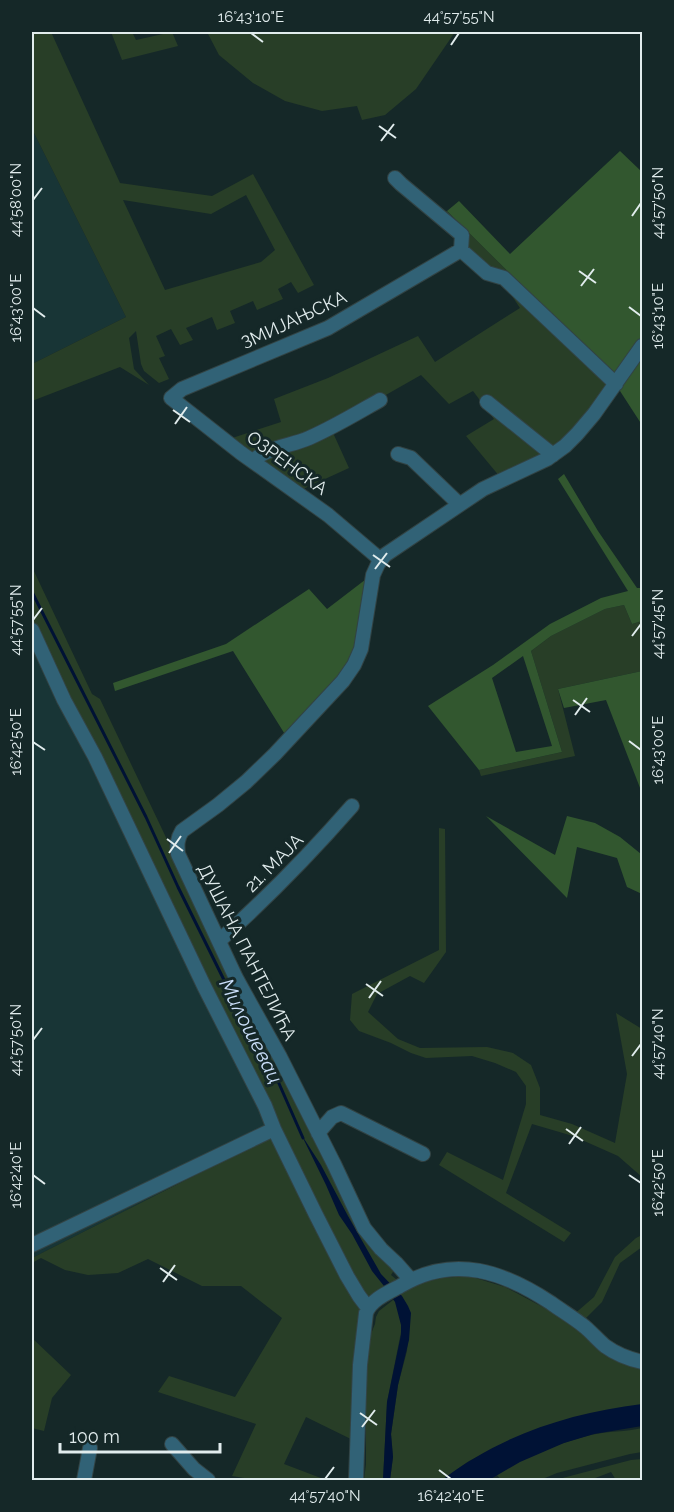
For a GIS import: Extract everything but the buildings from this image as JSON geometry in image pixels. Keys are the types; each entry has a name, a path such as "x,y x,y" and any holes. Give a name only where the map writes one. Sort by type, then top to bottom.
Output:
{"street":[{"path":"395,178 462,235 461,250 487,273 504,278 616,384"},
{"name":"ЗМИЈАЊСКА","path":"171,398 182,390 328,328 461,250"},
{"path":"381,560 392,550 483,489 521,472 565,446 616,384 642,346"},
{"name":"ОЗРЕНСКА","path":"171,398 328,515 381,560"},
{"path":"253,461 259,455 299,442 326,430 380,400"},
{"path":"487,402 553,455"},
{"path":"398,454 411,458 459,504"},
{"name":"ДУШАНА ПАНТЕЛИЋА","path":"381,560 373,575 361,649 343,681 246,782 219,805 182,831 177,844 178,854 236,978 280,1058 364,1228 407,1282"},
{"path":"32,630 64,700 95,757 204,986 266,1106 274,1129 347,1275 359,1296 373,1304"},
{"path":"32,667 45,661"},
{"name":"21. МАЈА","path":"219,941 317,846 352,806"},
{"path":"318,1133 332,1117 341,1113 423,1154"},
{"path":"32,1245 274,1129"},
{"path":"356,1480 364,1320 373,1304 407,1282 431,1272 460,1269 485,1272 514,1281 561,1310 605,1347 624,1357 642,1362"},
{"path":"172,1444 194,1469 208,1480"},
{"path":"84,1480 90,1448"}],"shaded area":[{"path":"32,129 126,317 32,364"},
{"path":"32,647 273,1136 32,1258"}],"green space":[{"path":"32,32 51,32 120,183 212,196 253,174 314,285 298,293 291,282 278,289 283,299 257,310 253,301 230,311 235,323 217,330 212,317 186,328 193,340 180,345 171,329 156,336 165,356 159,358 169,379 159,383 144,371 136,331 129,338 134,369 149,385 120,367 32,401 32,364 126,317 32,129","holes":["246,195 275,250 261,262 165,290 123,200 211,214"]},
{"path":"111,32 132,32 136,40 172,32 178,46 122,60"},
{"path":"207,32 455,32 416,89 385,115 362,120 357,106 322,111 285,101 253,83 219,55"},
{"path":"620,151 642,172 642,425 599,362 447,211 459,201 510,254"},
{"path":"447,211 599,362 613,381 553,455 500,477 466,436 494,419 473,391 449,404 421,375 329,424 349,468 301,490 229,439 281,422 274,399 328,378 418,336 435,362 520,308 502,281 438,218"},
{"path":"564,474 598,531 637,588 642,588 642,621 632,624 624,605 605,609 551,636 531,651 562,752 479,770 428,706 493,665 550,624 601,598 628,591 558,479","holes":["523,656 552,746 516,752 492,678"]},
{"path":"32,567 92,694 100,699 183,873 367,1238 396,1267 391,1275 402,1284 374,1302 363,1296 117,800 32,623"},
{"path":"374,573 360,637 344,676 286,736 233,651 115,691 113,683 226,644 309,589 327,609"},
{"path":"624,605 632,624 642,621 642,671 558,689 575,756 481,776 479,770 562,752 531,651 551,636 605,609"},
{"path":"642,671 642,793 606,700 564,708 558,689"},
{"path":"486,816 555,855 567,816 595,823 620,837 641,854 642,894 627,887 617,858 577,847 567,898"},
{"path":"439,828 445,829 446,952 424,983 410,976 377,994 368,1012 398,1039 420,1048 487,1047 513,1053 531,1065 540,1088 540,1115 572,1124 615,1143 627,1074 616,1013 642,1029 642,1177 618,1156 573,1136 532,1124 506,1193 571,1233 564,1242 439,1165 447,1152 503,1180 526,1104 526,1086 516,1072 472,1056 426,1058 359,1031 350,1020 352,994 439,950"},
{"path":"273,1136 361,1306 357,1442 306,1417 284,1464 326,1480 256,1480 232,1476 256,1424 158,1392 169,1376 235,1397 282,1318 241,1286 202,1286 148,1259 118,1273 88,1275 65,1270 41,1258 32,1263 32,1258"},
{"path":"642,1235 642,1247 620,1263 602,1302 582,1322 572,1316 594,1297 615,1257"},
{"path":"469,1276 505,1287 552,1312 607,1352 642,1367 642,1405 510,1440 469,1461 442,1480 390,1480 393,1457 391,1434 398,1385 407,1351 410,1321 401,1332 387,1402 383,1480 364,1480 368,1341 379,1311 406,1290 422,1283 441,1278"},
{"path":"32,1338 71,1375 52,1398 44,1431 32,1428"},
{"path":"642,1428 642,1452 557,1473 540,1480 501,1480 497,1475 530,1456 567,1442 597,1434"},
{"path":"642,1459 642,1480 616,1480 611,1472 590,1480 555,1480 631,1460"}],"water":[{"path":"301,1134 321,1165 381,1274 402,1296 411,1313 409,1340 398,1385 391,1434 393,1457 390,1480 383,1480 387,1402 401,1325 395,1302 372,1271 339,1215"},
{"path":"642,1404 642,1426 594,1434 564,1443 520,1462 489,1480 442,1480 488,1450 537,1428 588,1413"}],"waterway":[{"name":"Милошевац","path":"32,592 146,817 227,986 266,1054 303,1138"}]}
